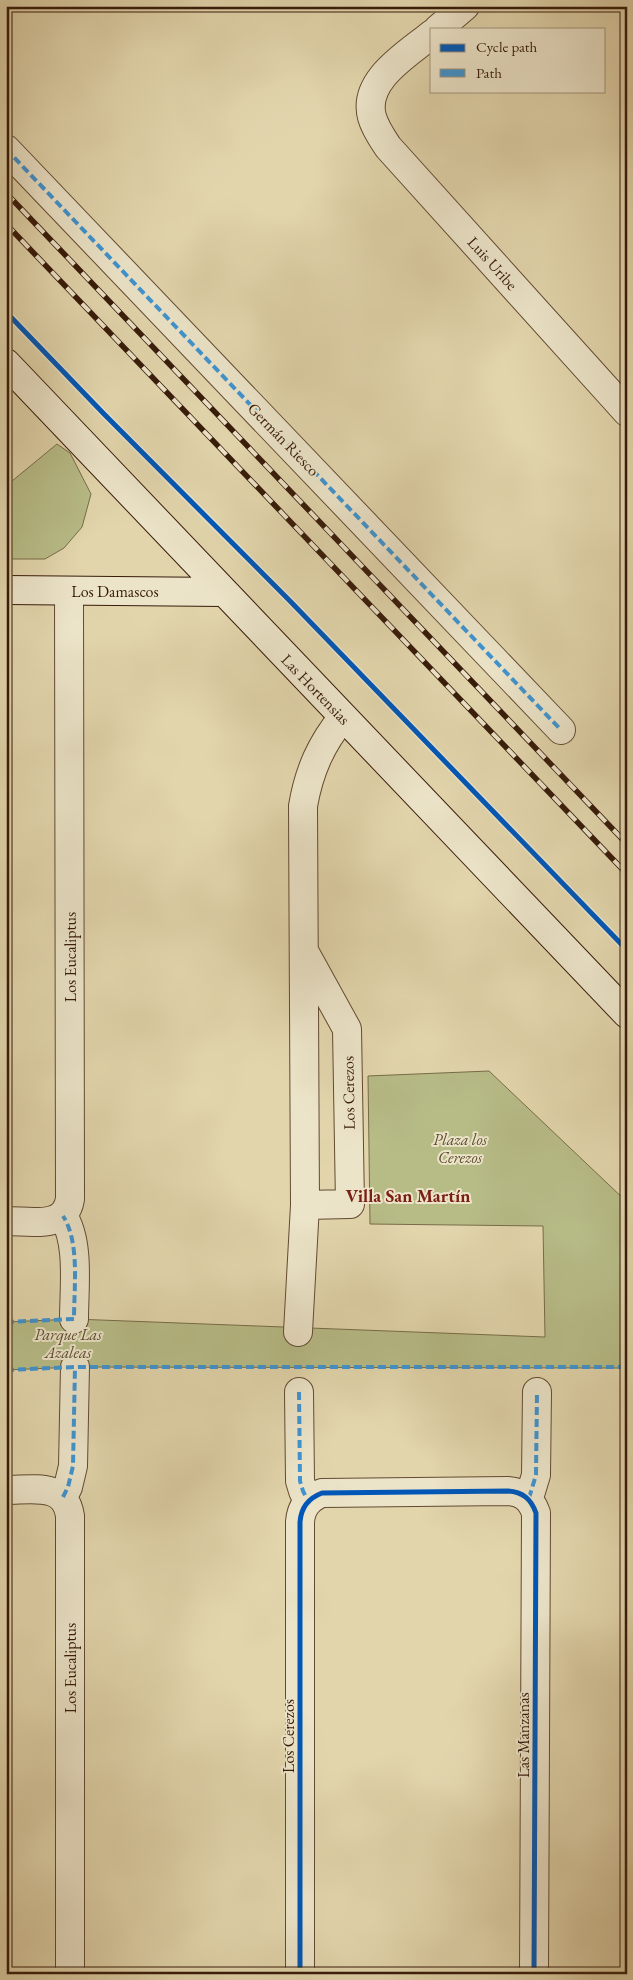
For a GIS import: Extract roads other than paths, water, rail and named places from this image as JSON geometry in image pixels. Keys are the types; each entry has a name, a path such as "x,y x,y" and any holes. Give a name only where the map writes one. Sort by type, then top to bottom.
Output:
{"street":[{"path":"439,28 465,6"},
{"name":"Luis Uribe","path":"430,36 385,74 372,95 372,116 377,129 388,147 627,412"},
{"name":"Germán Riesco","path":"6,149 561,730"},
{"name":"Las Hortensias","path":"6,363 627,1014"},
{"name":"Los Damascos","path":"6,590 224,592"},
{"name":"Los Eucaliptus","path":"63,1216 68,1208 70,1199 69,591"},
{"name":"Los Cerezos","path":"298,1332 305,1205 302,826 306,786 320,749 344,717"},
{"name":"Los Cerezos","path":"303,949 347,1029 350,1204 305,1205"},
{"path":"6,1221 46,1221 55,1220 63,1216 68,1223 72,1240 74,1319"},
{"path":"6,1490 46,1490 55,1492 63,1497 68,1487 73,1466 75,1367"},
{"path":"299,1392 300,1480 308,1501 322,1493 340,1492 508,1491 523,1494 529,1498 536,1475 537,1392"},
{"name":"Los Eucaliptus","path":"63,1497 68,1506 70,1516 70,1974"},
{"name":"Las Manzanas","path":"529,1498 533,1505 536,1520 534,1974"},
{"name":"Los Cerezos","path":"300,1974 300,1522 301,1514 308,1501"}],"railway":[{"path":"6,193 627,844"},
{"path":"6,224 627,874"}],"district":[{"name":"Villa San Martín","path":"408,1196"}],"park label":[{"name":"Plaza los Cerezos","path":"460,1148"},
{"name":"Parque Las Azaleas","path":"68,1343"}]}
